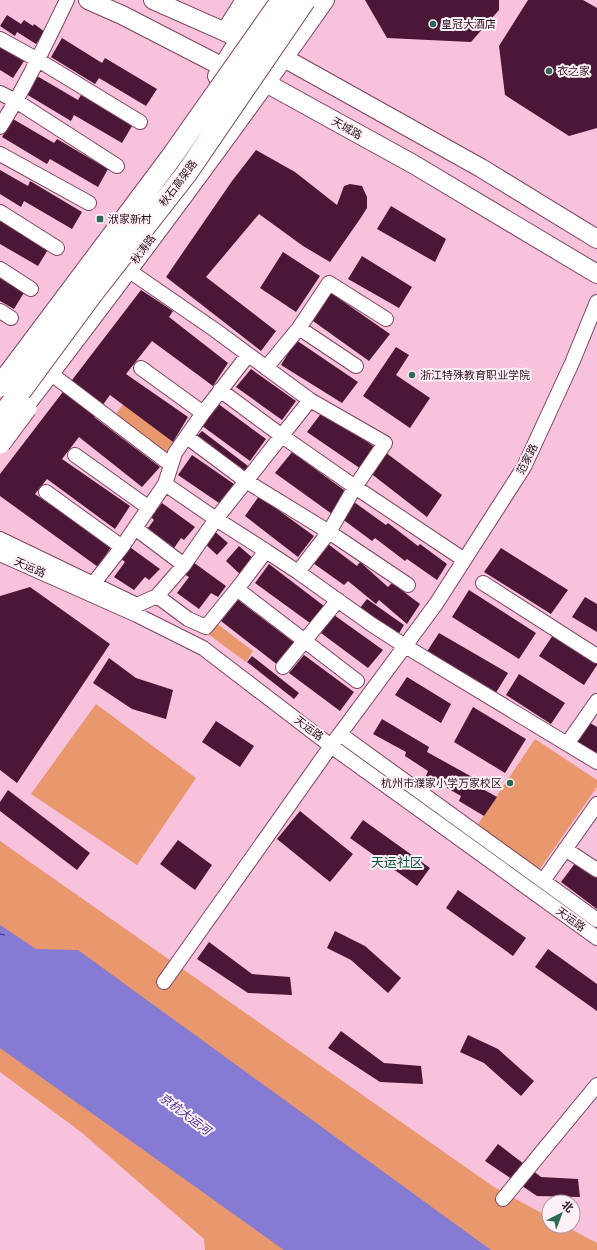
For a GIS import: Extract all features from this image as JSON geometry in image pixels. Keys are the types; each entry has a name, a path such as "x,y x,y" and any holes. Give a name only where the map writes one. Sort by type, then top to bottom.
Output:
{"highway":[{"name":"秋石高架路","path":"0,419 170,159 282,0"},
{"name":"秋石高架路","path":"0,386 186,174 305,0"},
{"path":"0,368 84,289"},
{"path":"0,443 31,400 84,289"}],"main road":[{"name":"天城路","path":"88,0 122,15 223,67 266,83 413,164 597,274"},
{"path":"153,0 284,58 481,168 597,239"},
{"path":"0,372 164,151 223,67 232,35 245,0"},
{"path":"232,35 265,0"},
{"name":"秋涛路","path":"0,438 128,270 266,83 325,0"}],"street":[{"path":"0,126 16,101 38,60 67,0"},
{"path":"0,39 38,60 140,122"},
{"path":"0,93 16,101 117,166"},
{"path":"0,154 88,203"},
{"path":"0,212 57,248"},
{"path":"0,269 31,288"},
{"path":"128,270 310,400 385,443 355,487 329,532 298,572"},
{"path":"266,368 299,328 329,282 386,319"},
{"name":"范家路","path":"164,982 340,734 436,604 463,559 524,467 572,363 597,302"},
{"path":"299,328 356,366"},
{"path":"93,584 122,547 165,484 175,454 203,413 248,355"},
{"path":"141,368 203,413"},
{"path":"50,373 171,465"},
{"path":"220,390 355,487 463,559"},
{"path":"0,539 137,605 157,596 184,564 216,519 310,400"},
{"path":"186,438 246,481 329,532 408,585"},
{"path":"75,455 149,508"},
{"path":"165,484 298,572 405,646 597,762"},
{"path":"46,492 122,547"},
{"path":"135,528 184,564"},
{"path":"157,596 188,619 206,627 266,551"},
{"name":"天运路","path":"0,554 138,615 203,648 332,746 597,938"},
{"path":"483,583 597,656"},
{"path":"237,589 357,681"},
{"path":"284,667 338,600"},
{"path":"567,744 597,701"},
{"path":"340,734 597,920"},
{"path":"543,881 597,804"},
{"path":"565,849 597,870"},
{"path":"503,1199 597,1085"}],"shaded area":[{"path":"123,404 173,442 165,454 115,416"},
{"path":"216,623 253,651 246,662 208,634"},
{"path":"96,704 196,778 137,865 31,794"},
{"path":"535,739 597,780 597,787 530,883 476,843 478,824"},
{"path":"0,841 494,1187 541,1213 541,1234 580,1234 597,1243 597,1250 205,1250 204,1239 81,1132 0,1072"}],"water":[{"name":"京杭大运河","path":"0,925 36,949 78,950 491,1250 284,1250 0,1048"}],"building":[{"name":"皇冠大酒店","path":"365,0 499,0 499,10 471,42 387,38"},
{"name":"衣之家","path":"528,0 583,0 597,8 597,128 569,136 505,95 499,46"},
{"path":"7,15 21,24 24,20 33,26 34,24 45,32 36,44 17,32 15,36 0,26"},
{"path":"62,38 102,63 105,58 157,89 146,106 99,78 95,84 51,57"},
{"path":"0,46 24,61 13,78 0,70"},
{"path":"37,76 78,100 81,95 132,126 122,143 74,115 71,121 26,94"},
{"path":"13,119 54,143 57,139 108,169 98,187 50,159 47,164 2,137"},
{"path":"256,150 295,172 337,205 344,186 350,184 362,186 367,197 367,208 330,262 303,246 259,214 206,277 276,331 261,351 166,277 232,181"},
{"path":"0,170 28,186 30,181 82,212 72,229 24,201 21,207 0,194"},
{"path":"391,206 446,239 435,262 377,229"},
{"path":"0,219 49,248 38,266 0,244"},
{"path":"283,252 320,276 296,312 260,288"},
{"path":"362,256 412,287 399,308 348,279"},
{"path":"0,276 25,291 14,309 0,301"},
{"path":"141,290 173,311 169,317 228,363 213,386 152,341 126,374 188,417 173,442 110,395 94,417 160,467 142,487 79,437 62,459 130,506 115,529 47,479 35,494 111,547 98,567 0,496 0,474"},
{"path":"331,293 390,334 369,361 313,321"},
{"path":"296,340 358,382 342,403 281,365"},
{"path":"396,347 409,355 396,375 430,398 410,428 363,396"},
{"path":"251,369 296,401 282,420 236,387"},
{"path":"217,403 266,439 250,461 201,425"},
{"path":"323,411 376,448 361,469 307,432"},
{"path":"202,431 248,466 243,474 195,438"},
{"path":"292,452 348,493 332,514 275,473"},
{"path":"385,452 442,495 427,517 369,472"},
{"path":"192,455 234,484 219,503 178,475"},
{"path":"259,496 314,536 298,557 245,516"},
{"path":"354,502 386,525 388,523 418,546 420,544 447,564 437,580 407,559 405,561 375,538 372,541 341,518"},
{"path":"162,503 195,527 184,540 181,538 172,551 145,532 154,520 151,517"},
{"path":"213,530 228,543 217,555 203,542"},
{"path":"328,544 357,566 360,562 388,587 392,583 420,604 407,624 379,600 376,604 348,581 344,585 313,563"},
{"path":"127,545 160,569 149,580 145,577 134,590 114,577 125,562 119,557"},
{"path":"239,546 255,560 241,575 226,561"},
{"path":"501,548 568,590 551,614 484,572"},
{"path":"193,562 226,586 218,597 211,593 199,609 177,593 189,577 184,574"},
{"path":"269,564 324,606 310,623 255,583"},
{"path":"30,587 110,644 17,783 0,770 0,596"},
{"path":"469,590 536,633 519,659 452,617"},
{"path":"585,597 597,604 597,632 572,617"},
{"path":"367,599 404,625 398,635 360,608"},
{"path":"238,600 296,644 279,666 221,621"},
{"path":"334,615 383,650 368,668 321,633"},
{"path":"439,633 508,673 494,696 426,653"},
{"path":"553,635 597,663 584,685 539,656"},
{"path":"304,655 354,692 340,711 289,673"},
{"path":"252,656 299,693 294,699 247,662"},
{"path":"109,658 136,678 173,690 166,719 132,709 93,683"},
{"path":"519,674 565,703 551,724 506,695"},
{"path":"407,677 451,704 441,723 395,695"},
{"path":"473,707 526,739 505,773 454,742"},
{"path":"382,719 429,747 427,752 474,778 472,783 497,797 484,816 459,801 461,796 426,776 428,771 405,756 406,752 373,734"},
{"path":"585,720 597,727 597,756 572,740"},
{"path":"216,721 254,746 240,767 202,742"},
{"path":"8,790 90,853 77,870 0,811 0,802"},
{"path":"300,811 353,854 330,882 277,839"},
{"path":"363,820 430,868 417,886 350,838"},
{"path":"178,840 212,865 195,890 160,864"},
{"path":"579,858 597,872 597,909 561,882"},
{"path":"458,890 526,938 513,956 446,908"},
{"path":"335,931 365,946 401,978 388,993 351,960 327,948"},
{"path":"209,942 252,974 290,977 292,995 248,993 197,959"},
{"path":"548,949 597,984 597,1011 535,967"},
{"path":"341,1031 384,1063 421,1066 423,1084 380,1082 328,1048"},
{"path":"468,1035 498,1049 534,1081 521,1096 484,1063 460,1052"},
{"path":"498,1144 541,1177 578,1179 580,1194 541,1194 541,1196 537,1196 485,1161"}],"ferry route":[{"path":"0,934 5,935"}],"place":[{"name":"皇冠大酒店","path":"433,24"},
{"name":"衣之家","path":"549,71"},
{"name":"洑家新村","path":"100,219"},
{"name":"浙江特殊教育职业学院","path":"412,375"},
{"name":"杭州市濮家小学万家校区","path":"510,783"}],"district":[{"name":"天运社区","path":"397,862"}]}
